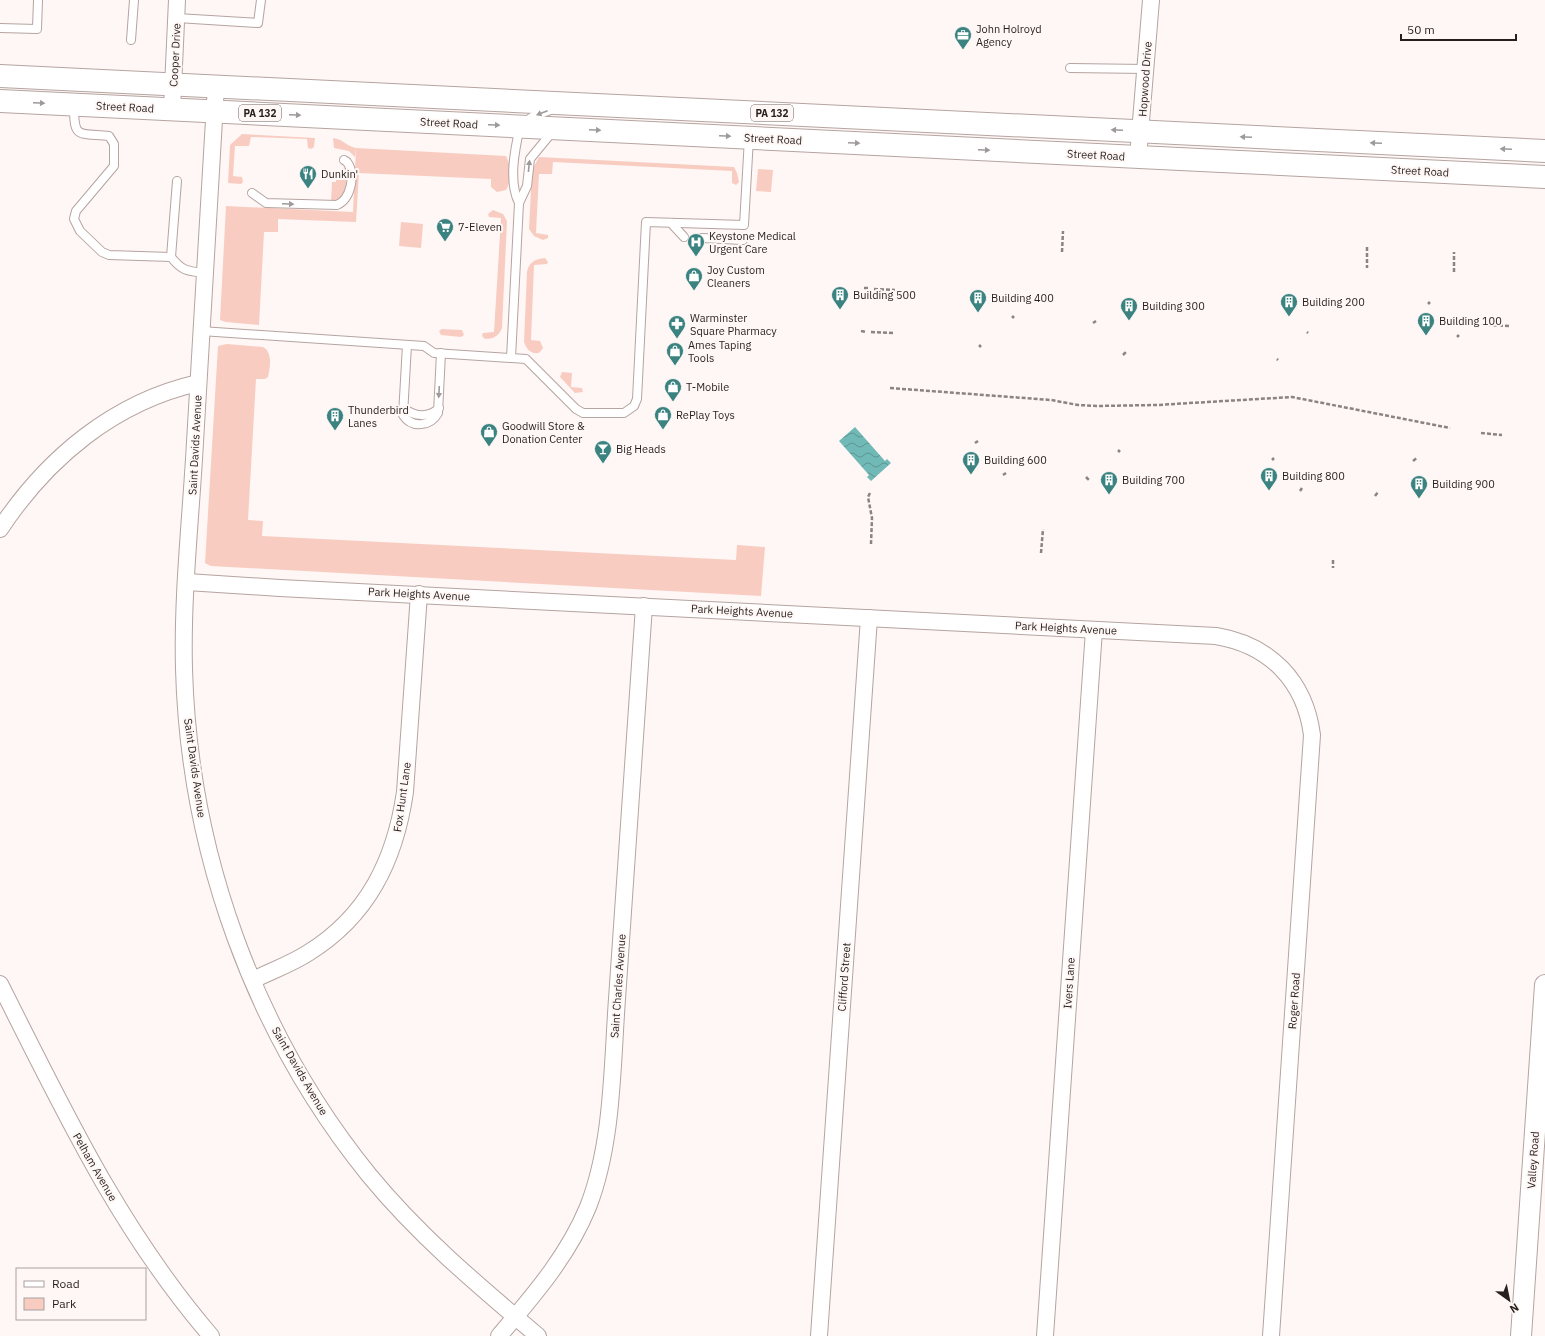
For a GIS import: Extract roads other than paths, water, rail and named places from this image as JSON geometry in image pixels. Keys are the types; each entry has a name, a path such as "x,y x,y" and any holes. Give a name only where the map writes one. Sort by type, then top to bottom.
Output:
{"main road":[{"name":"PA 132","path":"0,76 1545,151"},
{"name":"Street Road","path":"0,101 1545,177"}],"street":[{"name":"Cooper Drive","path":"172,109 177,0"},
{"name":"Hopwood Drive","path":"1138,157 1151,0"},
{"name":"Saint Davids Avenue","path":"216,86 187,582 184,669 188,734 199,805 217,883 230,923 264,1007 309,1091 366,1171 423,1234 451,1261 538,1336"},
{"path":"0,529 15,506 40,476 94,429 125,410 153,396 198,383"},
{"name":"Park Heights Avenue","path":"187,582 1094,630 1230,639 1244,643 1262,653 1286,673"},
{"name":"Fox Hunt Lane","path":"253,980 307,954 348,922 364,902 386,865 399,829 405,792 419,594"},
{"name":"Saint Charles Avenue","path":"499,1336 516,1317 566,1250 580,1226 595,1188 604,1148 620,956 644,606"},
{"name":"Clifford Street","path":"819,1336 869,618"},
{"name":"Ivers Lane","path":"1045,1336 1094,630"},
{"name":"Roger Road","path":"1271,1336 1312,735 1310,719 1304,701 1296,685 1286,673"},
{"name":"Pelham Avenue","path":"0,984 98,1175 153,1261 211,1336"},
{"name":"Valley Road","path":"1521,1336 1544,1024 1545,985"}],"lane":[{"path":"0,28 37,29 38,0"},
{"path":"131,40 134,0"},
{"path":"177,18 258,23 261,0"},
{"path":"1070,68 1146,69"},
{"path":"511,358 519,203 514,187 516,146 520,126 532,117 566,103"},
{"path":"74,104 74,126 76,131 83,134 108,136 114,144 114,166 76,211 74,219 80,231 93,245 109,255 170,257 180,268 186,271 205,274"},
{"path":"519,203 527,186 530,159 556,128"},
{"path":"201,331 424,346 434,353 526,359 532,362 576,409 583,413 624,413 628,411 637,399 646,222 744,226 749,138"},
{"path":"252,194 266,202 337,205 345,200 350,189 350,169 347,162 344,160"},
{"path":"170,257 177,181"},
{"path":"671,223 684,237"},
{"path":"702,238 743,240"},
{"path":"407,345 404,408 413,415 433,414 438,408 441,353"}],"water":[{"path":"855,427 885,461 887,459 891,463 871,481 867,477 869,475 839,441"}],"place":[{"name":"John Holroyd Agency","path":"963,50"},
{"name":"Dunkin'","path":"308,189"},
{"name":"7-Eleven","path":"445,242"},
{"name":"Keystone Medical Urgent Care","path":"696,257"},
{"name":"Joy Custom Cleaners","path":"694,291"},
{"name":"Building 500","path":"840,310"},
{"name":"Building 400","path":"978,313"},
{"name":"Building 200","path":"1289,317"},
{"name":"Building 300","path":"1129,321"},
{"name":"Building 100","path":"1426,336"},
{"name":"Warminster Square Pharmacy","path":"677,339"},
{"name":"Ames Taping Tools","path":"675,366"},
{"name":"T-Mobile","path":"673,402"},
{"name":"RePlay Toys","path":"663,430"},
{"name":"Thunderbird Lanes","path":"335,431"},
{"name":"Goodwill Store & Donation Center","path":"489,447"},
{"name":"Big Heads","path":"603,464"},
{"name":"Building 600","path":"971,475"},
{"name":"Building 800","path":"1269,491"},
{"name":"Building 700","path":"1109,495"},
{"name":"Building 900","path":"1419,499"}]}
